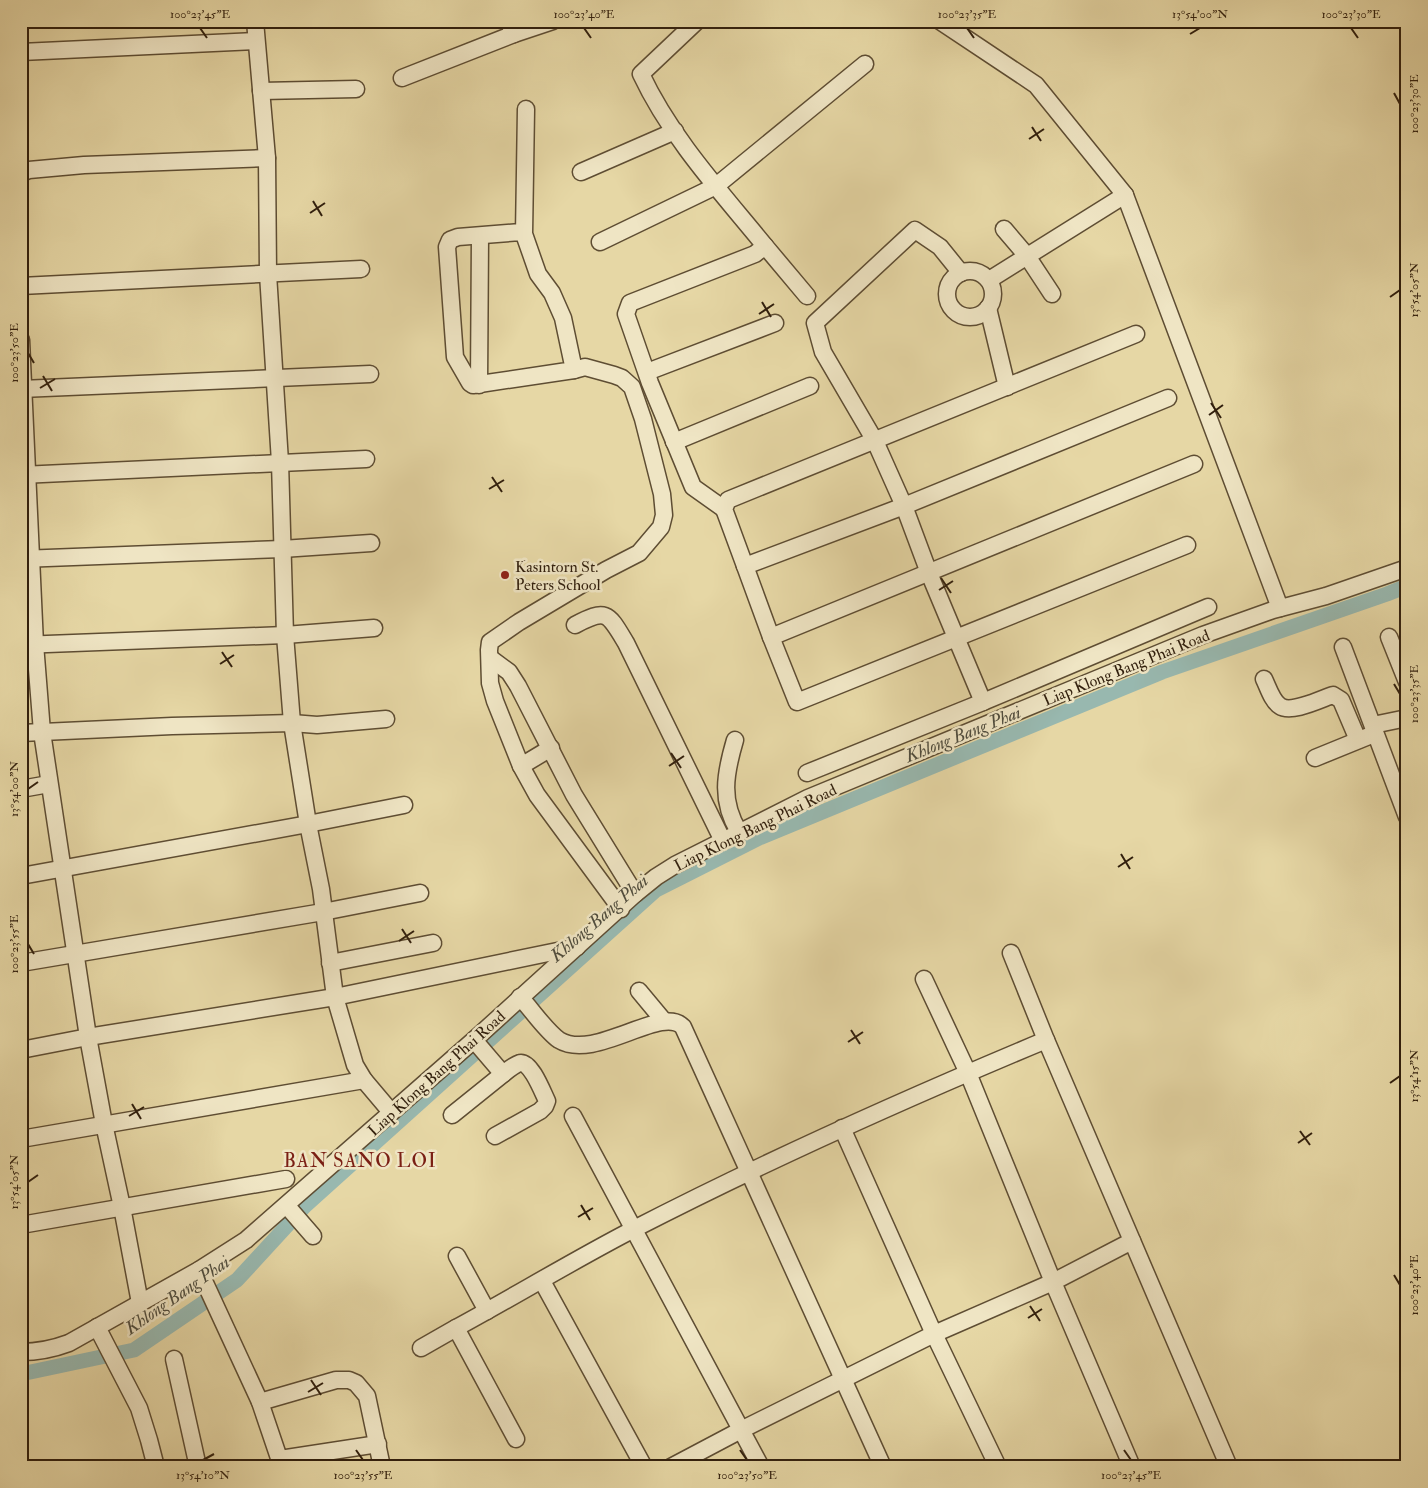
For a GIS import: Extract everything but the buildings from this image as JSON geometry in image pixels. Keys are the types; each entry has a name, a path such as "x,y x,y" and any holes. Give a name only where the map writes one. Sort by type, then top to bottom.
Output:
{"street":[{"path":"255,21 266,158 268,274 280,462 285,635 292,723 308,824 321,889 335,997 355,1065 364,1080 391,1112"},
{"path":"402,78 511,28 553,21"},
{"path":"697,21 641,74 651,96 697,162 806,296"},
{"path":"940,21 1036,85 1125,195 1280,608"},
{"path":"21,52 256,41"},
{"path":"600,242 716,186 865,64"},
{"path":"261,91 356,89"},
{"path":"526,108 524,234 538,274 552,293 563,318 574,370"},
{"path":"581,172 675,131"},
{"path":"24,170 84,165 266,158"},
{"path":"989,280 1125,195"},
{"path":"1004,229 1027,256 1052,294"},
{"path":"960,273 940,247 915,230 815,323 823,352 875,441 904,506 929,573 983,702"},
{"path":"524,234 521,232 458,237 450,240 447,247 455,357 470,383 476,385 585,367 622,378 632,387 643,419 662,494 664,515 662,526 639,553 598,574 496,637 490,642 489,650 490,683 494,701 521,766 537,795 621,909"},
{"path":"479,385 480,236"},
{"path":"765,246 755,254 630,303 626,314 646,372 693,486 724,509 797,702 1187,545"},
{"path":"21,286 361,269"},
{"path":"976,272 989,280 993,295 988,308 983,313 969,316 956,312 951,306 948,300 950,284 960,273 976,272"},
{"path":"988,308 1007,387"},
{"path":"646,372 775,323"},
{"path":"724,509 728,500 1136,334"},
{"path":"21,340 28,645 88,1037 140,1303"},
{"path":"22,389 370,374"},
{"path":"674,442 810,386"},
{"path":"745,566 904,506 1168,398"},
{"path":"24,475 366,459"},
{"path":"771,637 1194,464"},
{"path":"26,559 282,549 371,543"},
{"name":"Liap Klong Bang Phai Road","path":"21,1352 38,1352 69,1343 199,1270 246,1240 289,1209 391,1112 476,1043 635,894 675,864 817,794 1203,635 1280,608 1326,596 1407,568"},
{"path":"807,773 983,702 1208,607"},
{"path":"575,625 601,614 610,618 617,628 626,642 723,841"},
{"path":"28,645 285,635 374,628"},
{"path":"1389,637 1407,682"},
{"path":"1343,647 1407,817"},
{"path":"490,658 509,672 527,700 574,795 635,894"},
{"path":"1264,679 1275,702 1281,708 1291,709 1333,695 1341,700 1358,740"},
{"path":"1314,758 1358,740 1374,729 1407,718"},
{"path":"21,733 292,723 317,725 386,719"},
{"path":"735,740 727,767 725,798 732,822 739,832"},
{"path":"521,766 551,748"},
{"path":"21,789 49,784"},
{"path":"21,876 404,805"},
{"path":"21,963 323,912 420,893"},
{"path":"330,963 434,943"},
{"path":"21,1050 88,1037 335,997 578,947"},
{"path":"1011,953 1046,1040 1229,1467"},
{"path":"924,979 968,1073 1052,1282 1132,1467"},
{"path":"639,991 664,1021"},
{"path":"523,1001 559,1040 568,1043 581,1045 595,1044 664,1021 676,1022 685,1030 883,1467"},
{"path":"421,1348 633,1230 750,1172 842,1128 1046,1040"},
{"path":"476,1043 501,1071"},
{"path":"452,1115 501,1071 524,1063 533,1073 547,1101 540,1111 495,1136"},
{"path":"21,1139 364,1080"},
{"path":"573,1116 761,1467"},
{"path":"842,1128 934,1334 998,1467"},
{"path":"21,1225 286,1179"},
{"path":"289,1209 308,1230"},
{"path":"671,1467 842,1379 934,1334 1052,1282 1132,1241"},
{"path":"457,1256 487,1311"},
{"path":"199,1270 260,1402 281,1463 378,1444"},
{"path":"542,1281 644,1467"},
{"path":"97,1327 139,1408 150,1440 156,1467"},
{"path":"456,1328 516,1439"},
{"path":"174,1359 198,1467"},
{"path":"260,1402 336,1380 348,1380 356,1383 367,1396 382,1467"}],"waterway":[{"name":"Khlong Bang Phai","path":"21,1374 134,1350 237,1280 305,1206 656,890 759,838 1162,672 1407,586"}],"place":[{"name":"Kasintorn St. Peters School","path":"505,575"}],"district":[{"name":"BAN SANO LOI","path":"360,1160"}]}
